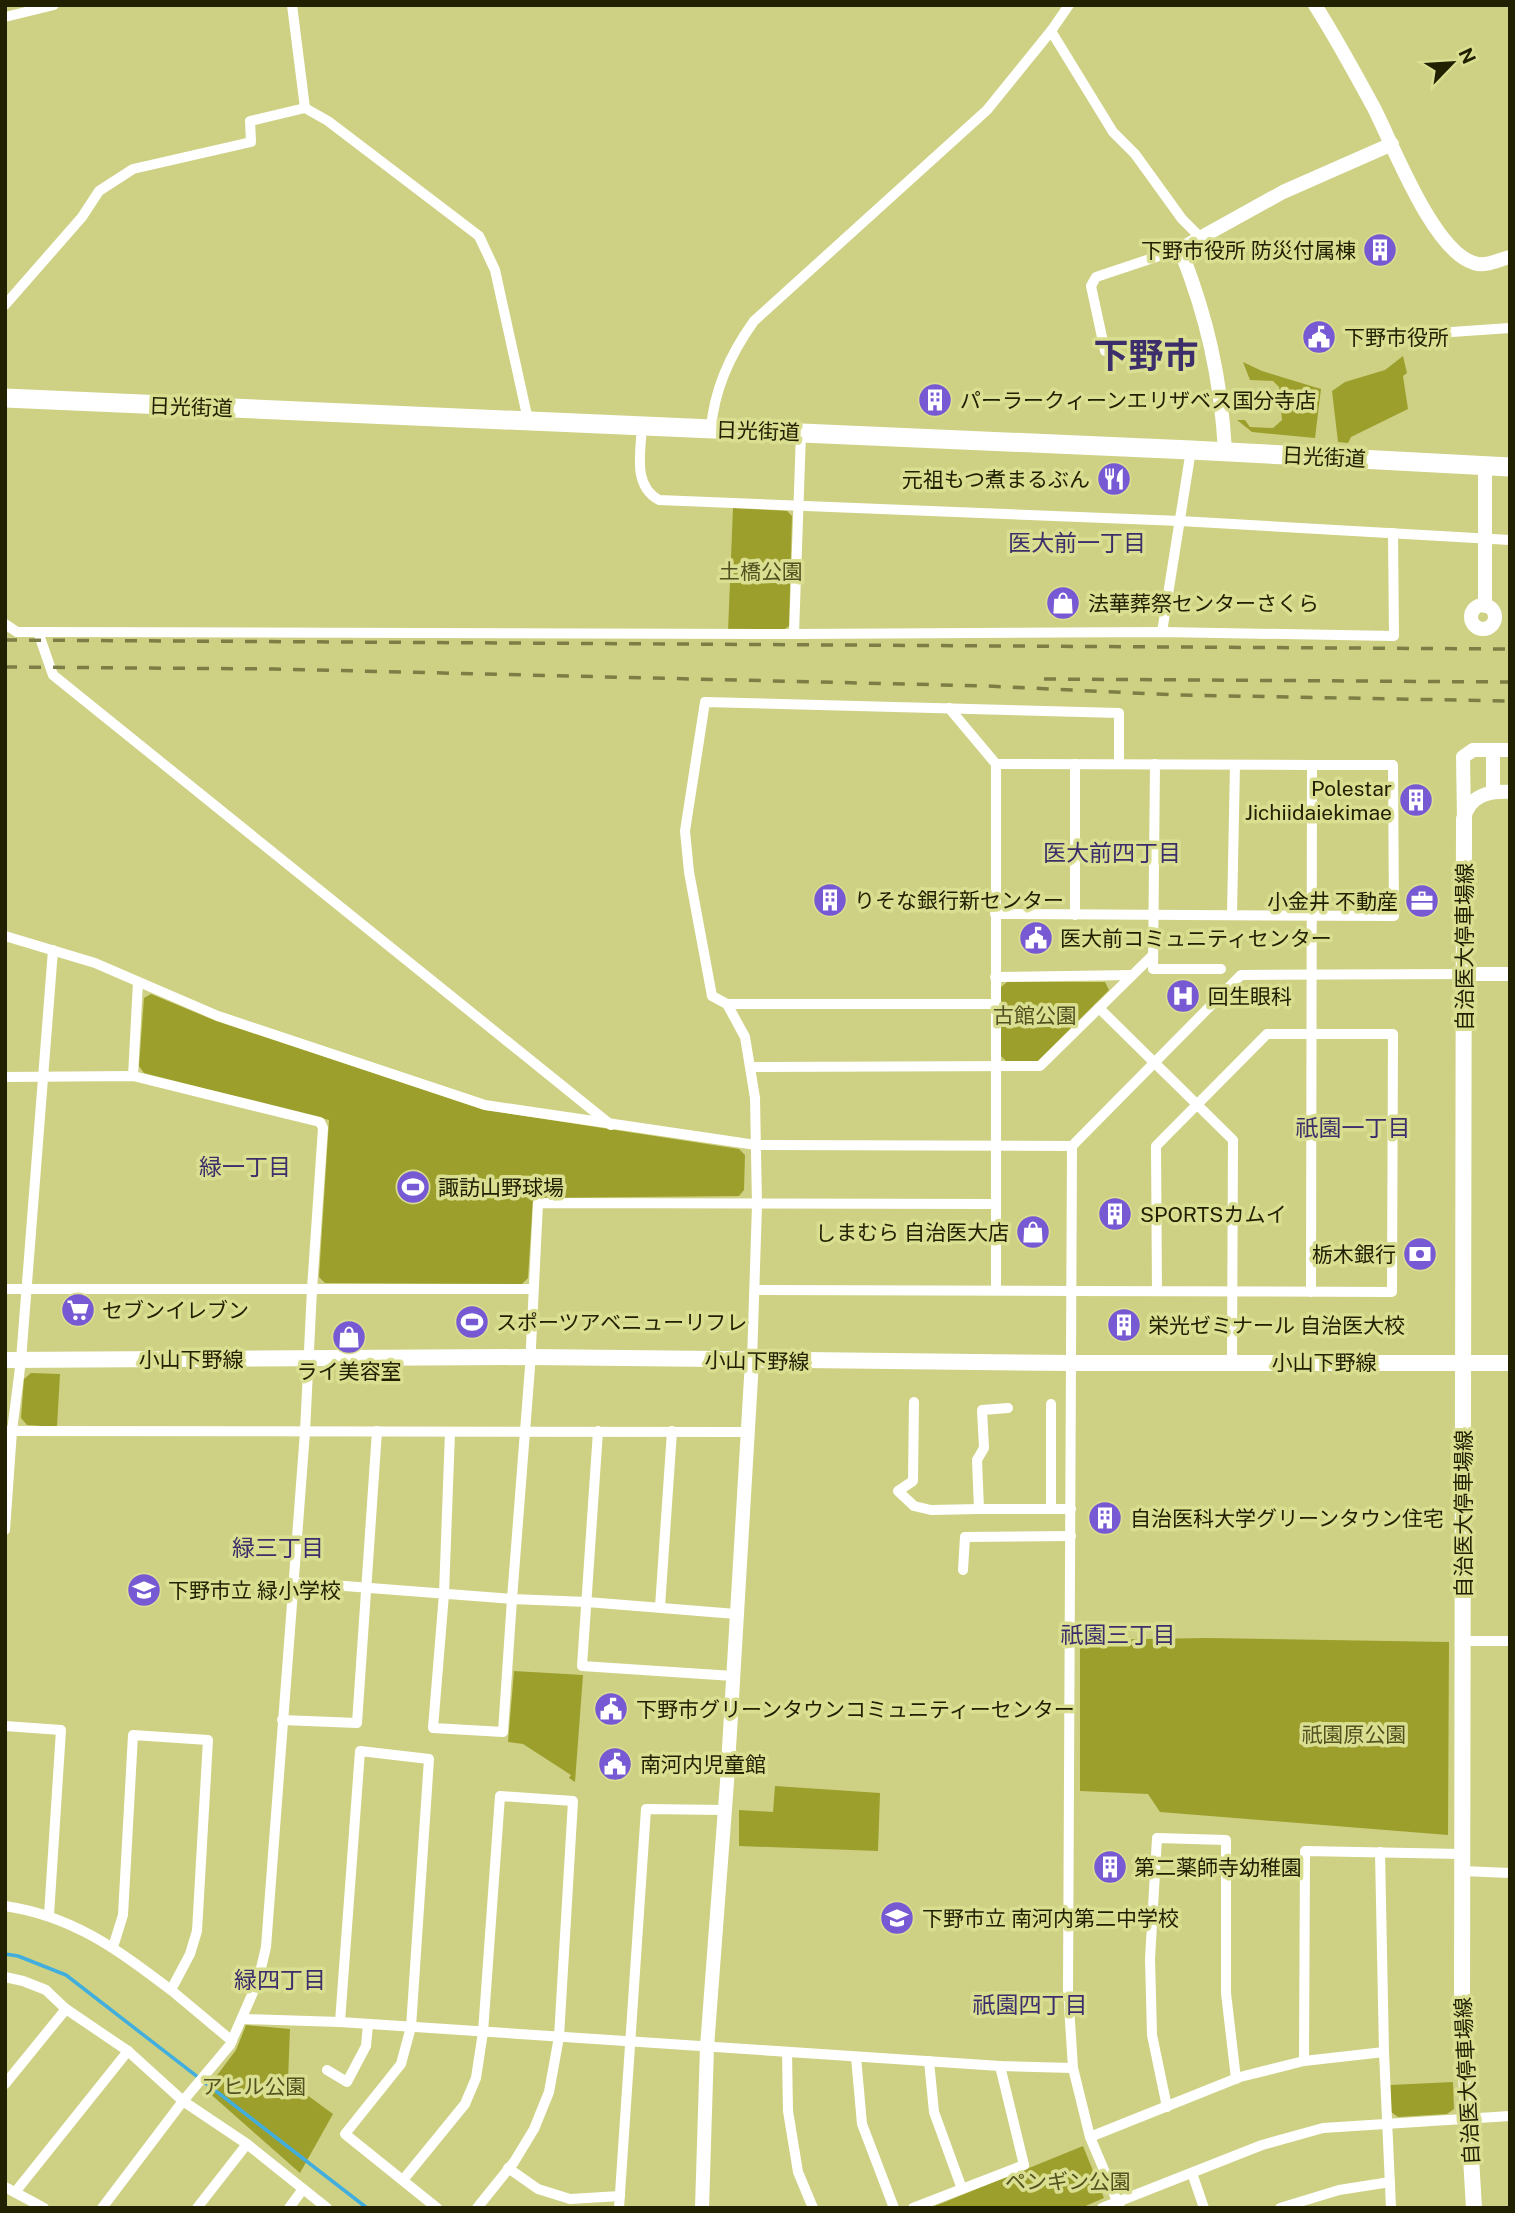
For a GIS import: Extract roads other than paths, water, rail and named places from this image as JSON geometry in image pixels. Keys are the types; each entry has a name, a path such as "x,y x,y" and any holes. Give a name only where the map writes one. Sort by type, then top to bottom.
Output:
{"highway":[{"name":"日光街道","path":"5,398 1191,450 1510,467"}],"main road":[{"name":"自治医大停車場線","path":"1464,819 1462,2007 1474,2208"},
{"name":"小山下野線","path":"13,1360 530,1357 1072,1363 1510,1363"}],"street":[{"path":"5,17 54,5"},
{"path":"292,5 305,108"},
{"path":"711,429 713,408 730,361 737,345 754,321 987,110 1069,5"},
{"path":"1315,5 1392,144 1429,219 1460,256 1473,263 1486,265 1510,257"},
{"path":"1051,31 1114,132 1135,154 1182,219 1200,237"},
{"path":"5,304 82,217 99,191 133,169 251,142 250,121 305,108 328,121 478,236 495,270 528,421"},
{"path":"1105,351 1091,286 1096,278 1180,249 1283,192 1392,144"},
{"path":"1180,249 1208,329 1220,396 1225,452"},
{"path":"1437,333 1510,328"},
{"path":"642,425 640,476 651,495 659,500 1180,521 1510,540"},
{"path":"794,634 801,433"},
{"path":"1162,632 1191,450"},
{"path":"1485,466 1485,606"},
{"path":"5,632 1162,632 1394,636 1393,533"},
{"path":"5,624 18,632"},
{"path":"38,632 53,675 611,1125"},
{"path":"995,1004 727,1004 712,996 689,872 685,831 705,702 1119,713 1119,764"},
{"path":"949,708 996,764 996,1290"},
{"path":"1464,819 1463,757 1473,750 1510,750"},
{"path":"1493,750 1493,792"},
{"path":"995,914 1394,915 1393,765 996,764"},
{"path":"1075,764 1075,915"},
{"path":"1155,764 1153,969 1221,969"},
{"path":"1232,914 1235,765"},
{"path":"1311,1292 1312,765"},
{"path":"1464,819 1467,808 1484,794 1510,792"},
{"path":"5,936 95,962 218,1016 485,1105 756,1145 1072,1146"},
{"path":"5,1530 13,1360 26,1289 53,950"},
{"path":"751,1067 1040,1066 1153,955"},
{"path":"1119,2205 1090,2137 1073,2068 1069,1990 1072,1146 1241,975 1510,974"},
{"path":"995,977 1132,975"},
{"path":"133,1076 138,982"},
{"path":"702,2208 707,2047 725,1811 756,1290 755,1098 745,1037 727,1004"},
{"path":"1099,1008 1234,1140 1232,1362"},
{"path":"756,1290 1392,1292 1393,1034 1267,1034 1156,1146 1157,1291"},
{"path":"5,1077 133,1076 320,1122 323,1128 305,1432 266,1947 258,1981 232,2041 102,2208"},
{"path":"450,1432 444,1594 433,1728 503,1731 530,1357 538,1203 995,1204"},
{"path":"5,1289 533,1289"},
{"path":"914,1402 913,1481 898,1490 914,1506 931,1510 1071,1508"},
{"path":"1051,1404 1051,1509"},
{"path":"979,1509 977,1460 984,1448 982,1410 1008,1408"},
{"path":"9,1431 748,1432"},
{"path":"282,1720 357,1723 377,1431"},
{"path":"598,1431 582,1666 733,1676"},
{"path":"660,1608 672,1431"},
{"path":"963,1570 965,1537 1071,1536"},
{"path":"293,1582 736,1614"},
{"path":"1463,1641 1510,1641"},
{"path":"5,1726 61,1730 49,1914"},
{"path":"113,1947 123,1915 133,1735 208,1740 197,1931 190,1954 171,1990"},
{"path":"340,2022 360,1751 429,1759 411,2027 401,2064 345,2134 437,2208"},
{"path":"403,2180 465,2104 476,2078 483,2032 500,1796 573,1801 559,2037 549,2092 534,2129 477,2208"},
{"path":"508,2168 538,2189 570,2199 619,2202 646,1809 725,1811"},
{"path":"1167,2107 1152,2035 1150,1959 1157,1838 1226,1840 1226,1993 1236,2079"},
{"path":"1304,2061 1306,1851 1380,1852 1462,1863 1510,1873"},
{"path":"1380,1852 1384,2052 1391,2208"},
{"path":"5,1906 49,1914 113,1947 171,1990 232,2041"},
{"path":"5,1977 23,1980 46,1990 66,2009 128,2052 183,2101 247,2144 327,2208"},
{"path":"5,2084 66,2009"},
{"path":"243,2019 340,2022 856,2057 1073,2068"},
{"path":"327,2070 346,2082 366,2046 368,2024"},
{"path":"44,2208 11,2189 128,2052"},
{"path":"787,2052 788,2111 798,2172 813,2208"},
{"path":"1090,2137 1236,2079 1304,2061 1384,2052"},
{"path":"856,2057 863,2124 894,2208"},
{"path":"929,2061 934,2112 962,2189"},
{"path":"913,2208 1024,2165 1000,2066"},
{"path":"1102,2208 1119,2205 1262,2146 1323,2128 1510,2116"},
{"path":"197,2208 247,2144"},
{"path":"1192,2173 1204,2208"},
{"path":"1280,2208 1339,2190 1390,2182"},
{"path":"289,2208 303,2189"}],"waterway":[{"path":"5,1954 18,1956 66,1975 367,2208"}],"railway":[{"path":"5,640 1510,649"},
{"path":"5,667 275,669 987,686 1177,695 1510,701"},
{"path":"1044,679 1510,682"}],"place":[{"name":"下野市役所 防災付属棟","path":"1380,250"},
{"name":"下野市役所","path":"1319,337"},
{"name":"パーラークィーンエリザベス国分寺店","path":"935,400"},
{"name":"元祖もつ煮まるぶん","path":"1114,479"},
{"name":"法華葬祭センターさくら","path":"1063,603"},
{"name":"Polestar Jichiidaiekimae","path":"1416,800"},
{"name":"りそな銀行新センター","path":"830,900"},
{"name":"小金井 不動産","path":"1422,901"},
{"name":"医大前コミュニティセンター","path":"1036,938"},
{"name":"回生眼科","path":"1183,996"},
{"name":"諏訪山野球場","path":"413,1187"},
{"name":"SPORTSカムイ","path":"1115,1214"},
{"name":"しまむら 自治医大店","path":"1033,1232"},
{"name":"栃木銀行","path":"1420,1254"},
{"name":"セブンイレブン","path":"78,1310"},
{"name":"スポーツアベニューリフレ","path":"472,1322"},
{"name":"栄光ゼミナール 自治医大校","path":"1124,1325"},
{"name":"ライ美容室","path":"349,1337"},
{"name":"自治医科大学グリーンタウン住宅","path":"1105,1518"},
{"name":"下野市立 緑小学校","path":"144,1590"},
{"name":"下野市グリーンタウンコミュニティーセンター","path":"611,1709"},
{"name":"南河内児童館","path":"615,1764"},
{"name":"第二薬師寺幼稚園","path":"1110,1867"},
{"name":"下野市立 南河内第二中学校","path":"897,1918"}],"district":[{"name":"下野市","path":"1146,355"},
{"name":"医大前一丁目","path":"1077,542"},
{"name":"医大前四丁目","path":"1112,852"},
{"name":"祇園一丁目","path":"1353,1127"},
{"name":"緑一丁目","path":"245,1166"},
{"name":"緑三丁目","path":"278,1547"},
{"name":"祇園三丁目","path":"1118,1634"},
{"name":"緑四丁目","path":"280,1979"},
{"name":"祇園四丁目","path":"1030,2004"}],"park label":[{"name":"土橋公園","path":"761,571"},
{"name":"古館公園","path":"1035,1015"},
{"name":"祇園原公園","path":"1354,1734"},
{"name":"アヒル公園","path":"254,2086"},
{"name":"ペンギン公園","path":"1068,2181"}]}
